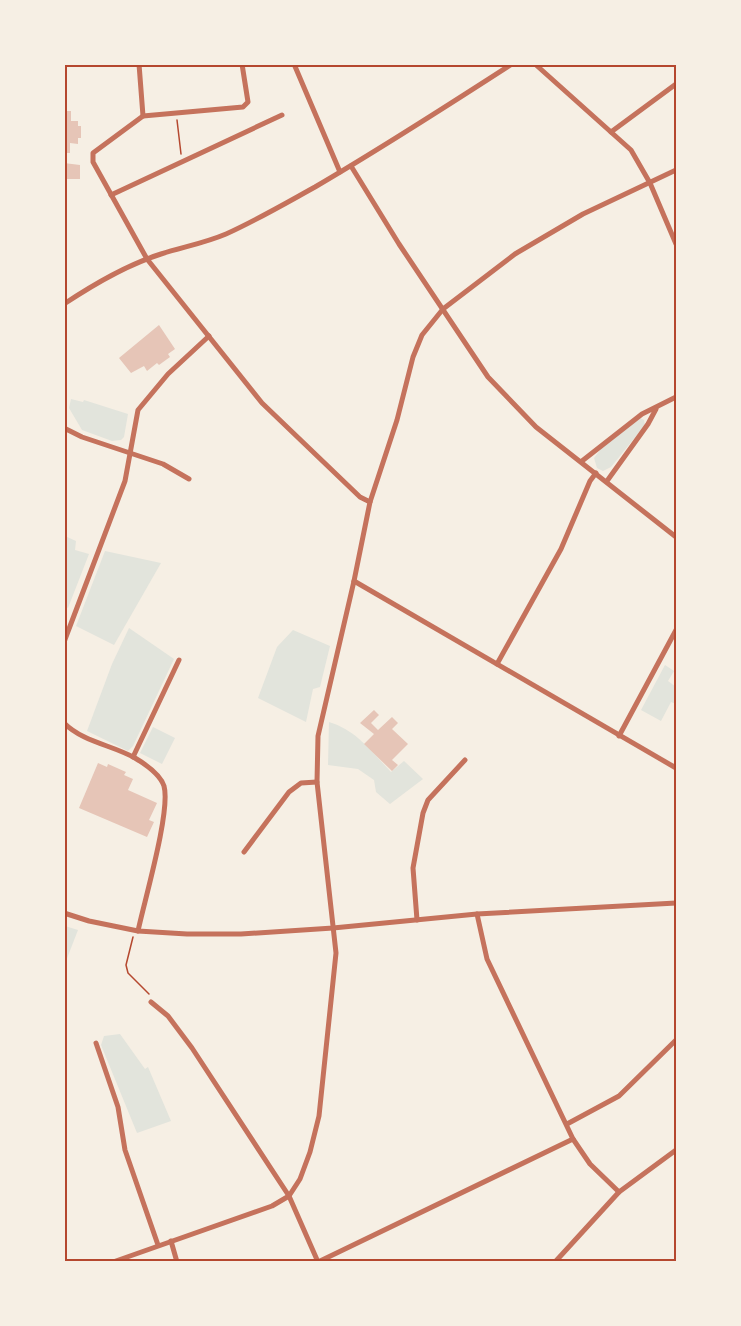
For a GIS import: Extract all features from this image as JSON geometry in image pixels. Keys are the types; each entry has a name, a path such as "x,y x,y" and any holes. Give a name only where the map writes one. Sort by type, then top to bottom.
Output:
{"street":[{"path":"139,64 143,117"},
{"path":"242,64 247,105 143,117 93,153 93,162 147,259 262,403 360,497 370,502"},
{"path":"294,64 340,172"},
{"path":"64,304 102,280 147,259 226,234 351,166 512,64"},
{"path":"535,64 631,150 650,183 676,244"},
{"path":"611,132 676,84"},
{"path":"111,195 282,115"},
{"path":"351,166 399,244 488,377 536,427 676,537"},
{"path":"113,1262 272,1206 289,1196 300,1179 310,1152 320,1116 336,953 317,782 318,736 370,502 397,420 413,357 422,335 443,309 515,254 583,214 676,170"},
{"path":"64,642 124,481 138,410 146,398 188,353 208,336"},
{"path":"582,461 642,414 676,397"},
{"path":"607,482 656,409"},
{"path":"64,428 82,438 163,464 189,479"},
{"path":"497,664 561,549 590,481 596,473"},
{"path":"354,581 676,768"},
{"path":"619,736 676,630"},
{"path":"133,757 179,660"},
{"path":"64,723 83,736 133,757 157,775 164,786 165,799 156,852 136,931"},
{"path":"417,920 413,868 423,813 428,800 465,760"},
{"path":"244,852 289,792 301,783 317,782"},
{"path":"64,913 136,931 241,934 477,914 676,903"},
{"path":"477,914 487,959 573,1139 590,1164 619,1192"},
{"path":"152,1002 168,1016 192,1048 289,1196 318,1262 573,1139"},
{"path":"567,1124 619,1096 676,1040"},
{"path":"96,1043 118,1107 125,1150 158,1245"},
{"path":"555,1262 619,1192 676,1150"},
{"path":"171,1241 177,1262"}],"path":[{"path":"176,113 180,147"},
{"path":"136,931 126,965 128,972 149,992 152,1002"}],"shaded area":[{"path":"71,399 83,402 84,400 128,414 124,437 121,440 112,441 82,430 69,408"},
{"path":"640,418 644,420 645,425 611,467 603,471 597,468 594,458 601,449"},
{"path":"65,536 76,541 75,550 89,554 68,608 65,606"},
{"path":"105,551 161,563 114,645 76,626"},
{"path":"129,628 174,659 133,746 128,751 87,731 112,664"},
{"path":"293,630 330,646 320,687 313,689 306,722 258,698 277,647"},
{"path":"665,665 674,671 668,681 676,687 676,704 671,702 661,721 641,710"},
{"path":"329,722 355,736 391,772 404,761 423,779 390,804 376,792 374,780 358,769 328,765"},
{"path":"153,727 175,738 162,764 140,753"},
{"path":"65,926 78,930 66,961 64,961"},
{"path":"120,1034 145,1069 148,1067 171,1121 137,1133 101,1045 104,1036"}],"building":[{"path":"64,111 71,111 71,121 78,121 78,126 81,126 81,138 78,138 78,144 70,143 70,153 64,153"},
{"path":"64,163 80,165 80,179 65,179"},
{"path":"159,325 175,349 168,354 170,357 159,365 157,363 147,371 144,366 131,373 119,358"},
{"path":"374,710 379,715 371,723 378,730 392,717 398,723 392,729 408,744 392,760 398,765 392,771 364,744 374,734 360,723"},
{"path":"98,763 107,767 108,764 126,772 124,775 133,779 128,790 157,803 149,820 154,822 147,837 79,808"}]}
